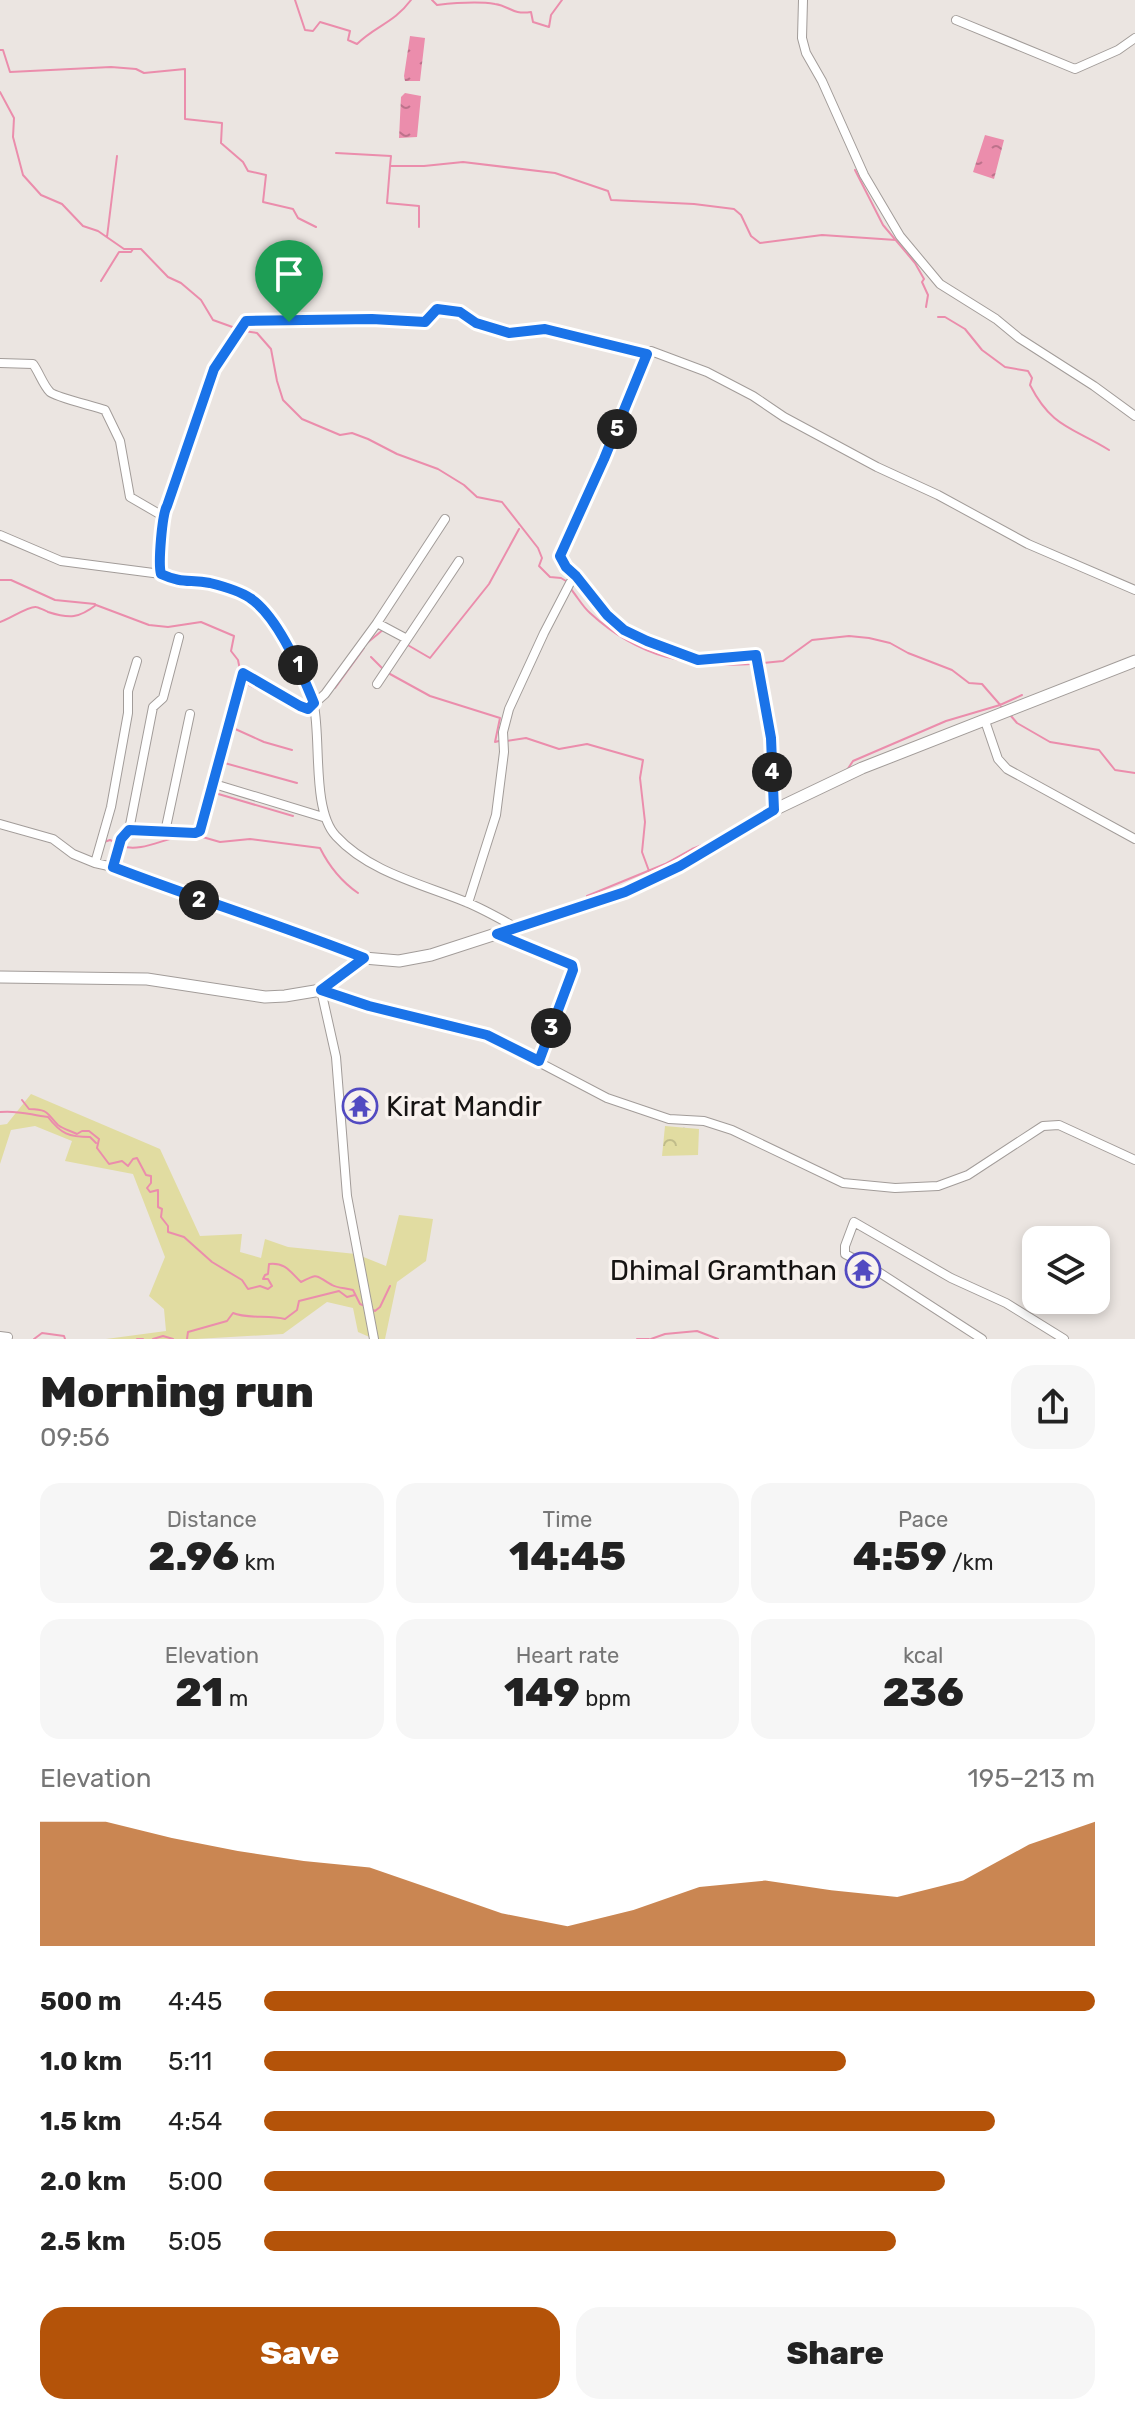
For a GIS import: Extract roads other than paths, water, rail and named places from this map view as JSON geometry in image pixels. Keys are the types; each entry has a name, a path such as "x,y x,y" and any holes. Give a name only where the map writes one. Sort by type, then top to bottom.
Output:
{"street":[{"path":"803,0 802,38 806,53 822,81 864,175 900,236 940,284 996,319 1019,338 1135,416"},
{"path":"956,20 1075,69 1118,50 1135,38"},
{"path":"161,574 158,564 163,536 161,515 167,506 214,369 246,321 372,319 425,322 437,309 460,312 476,323 509,333 545,329 647,354"},
{"path":"774,810 771,738 756,655 698,660 624,630 607,615 560,556 647,354 651,351 707,372 877,467 938,495 1028,544 1135,590"},
{"path":"0,363 33,364 47,390 57,396 83,401 105,410 120,441 130,497 161,515"},
{"path":"129,830 200,831 243,673 308,709 325,694 377,623 445,519"},
{"path":"0,535 61,561 161,574 179,582 208,583 249,596 265,613 295,660 314,703 323,817 334,835 352,851 386,870 468,903 515,927"},
{"path":"377,684 459,561"},
{"path":"468,903 496,815 504,752 503,732 509,709 544,633 576,576"},
{"path":"377,623 407,639"},
{"path":"113,867 121,839 129,830 153,707 163,698 179,637"},
{"path":"95,863 111,807 128,713 128,691 137,661"},
{"path":"0,824 53,839 73,854 95,863 269,921 364,958 399,961 431,955 625,892 680,866 774,810 862,768 1135,661"},
{"path":"165,832 190,714"},
{"path":"985,721 998,759 1007,769 1135,839"},
{"path":"211,783 323,817"},
{"path":"497,934 572,965 573,970 539,1061"},
{"path":"321,990 364,958"},
{"path":"0,977 147,979 265,997 321,990 369,1006 487,1035 607,1098 669,1119 704,1121 732,1130 843,1183 875,1187 938,1186 968,1175 1043,1126 1059,1125 1135,1160"},
{"path":"321,990 336,1057 347,1196 374,1339"},
{"path":"982,1339 877,1271 845,1254 854,1222 951,1278 1006,1303 1064,1339"}],"water":[{"path":"410,36 425,38 420,81 405,81"},
{"path":"405,93 421,96 417,137 399,138 401,97"},
{"path":"985,135 1004,140 994,179 973,172"}],"waterway":[{"path":"295,0 305,30 313,31 320,22 350,31 348,40 357,44 398,14 411,0"},
{"path":"432,0 437,5 488,3 519,12 531,12 533,22 549,27 551,15 562,0"},
{"path":"0,50 3,50 10,72 111,67 136,69 144,73 185,69 185,119 222,123 221,143 243,162 248,171 266,175 263,202 293,209 298,218 316,227"},
{"path":"0,92 14,118 13,137 23,175 41,195 62,204 83,226 98,231 124,249 141,249 168,277 181,283 201,300 213,320 238,329"},
{"path":"336,153 391,156 390,166 463,162 555,173 608,191 611,200 734,209 741,215 751,236 760,243 822,235 896,240"},
{"path":"107,237 117,156"},
{"path":"390,166 387,203 419,206 419,227"},
{"path":"855,170 883,225 915,263 924,279 922,282 928,295 926,307"},
{"path":"101,281 119,252 131,252 133,249"},
{"path":"938,317 945,317 965,329 982,350 1005,367 1028,371 1032,378 1030,385 1046,410 1074,431 1109,450"},
{"path":"244,331 257,333 271,349 283,400 302,419 340,435 352,433 368,439 438,469 477,497 502,502 538,548 542,558 539,566 550,577 566,581"},
{"path":"406,644 430,658 489,584 519,529"},
{"path":"0,580 11,580 55,600 95,604"},
{"path":"570,588 587,610 608,628 646,650 707,664 753,664"},
{"path":"0,622 33,607 68,616 79,615 96,605 149,625 168,627 201,622 234,636 231,651 238,660 240,670"},
{"path":"367,643 384,629"},
{"path":"763,663 783,661 812,640 849,636 869,638 890,643 952,670 969,683 982,684 1002,707"},
{"path":"335,688 364,648"},
{"path":"371,657 384,670"},
{"path":"390,674 430,696 500,718 495,742 499,741"},
{"path":"245,683 293,706"},
{"path":"847,770 853,761 946,721 1022,695"},
{"path":"1011,716 1017,723 1050,742 1099,750 1115,770 1135,773"},
{"path":"233,728 292,750"},
{"path":"506,741 526,738 559,749 587,744 643,760 640,778 645,822 642,852 649,871"},
{"path":"209,792 204,790 215,760"},
{"path":"221,762 297,783"},
{"path":"215,793 293,816"},
{"path":"122,846 137,848 185,836"},
{"path":"199,836 220,842 250,839 320,848 336,873 358,893"},
{"path":"104,842 110,840 117,843"},
{"path":"587,896 710,842"},
{"path":"22,1100 29,1109 44,1111 65,1129 77,1134 89,1131 99,1139 97,1148 109,1164 122,1161 128,1166 137,1158 146,1175 151,1176 147,1188 150,1192 158,1190 158,1207 162,1209 161,1217 168,1226 168,1232 184,1237 212,1262 242,1280 248,1289 260,1286 268,1289 272,1286 268,1279 263,1279 268,1274 269,1264 275,1264 288,1269 301,1282 317,1276 334,1286 353,1290 360,1304 365,1306"},
{"path":"0,1112 48,1117 66,1133 90,1137 96,1143"},
{"path":"371,1309 375,1311 380,1307 390,1286"},
{"path":"187,1339 188,1332 227,1321 233,1313 285,1319 297,1310 299,1301 339,1291 347,1297 355,1295"},
{"path":"651,1339 665,1334 697,1331 718,1339"},
{"path":"34,1339 42,1333 64,1336 65,1339"},
{"path":"153,1339 163,1336 173,1339"},
{"path":"137,1339 143,1339"},
{"path":"637,1339 649,1339"}],"place":[{"name":"Kirat Mandir","path":"360,1106"},
{"name":"Dhimal Gramthan","path":"863,1270"}]}
